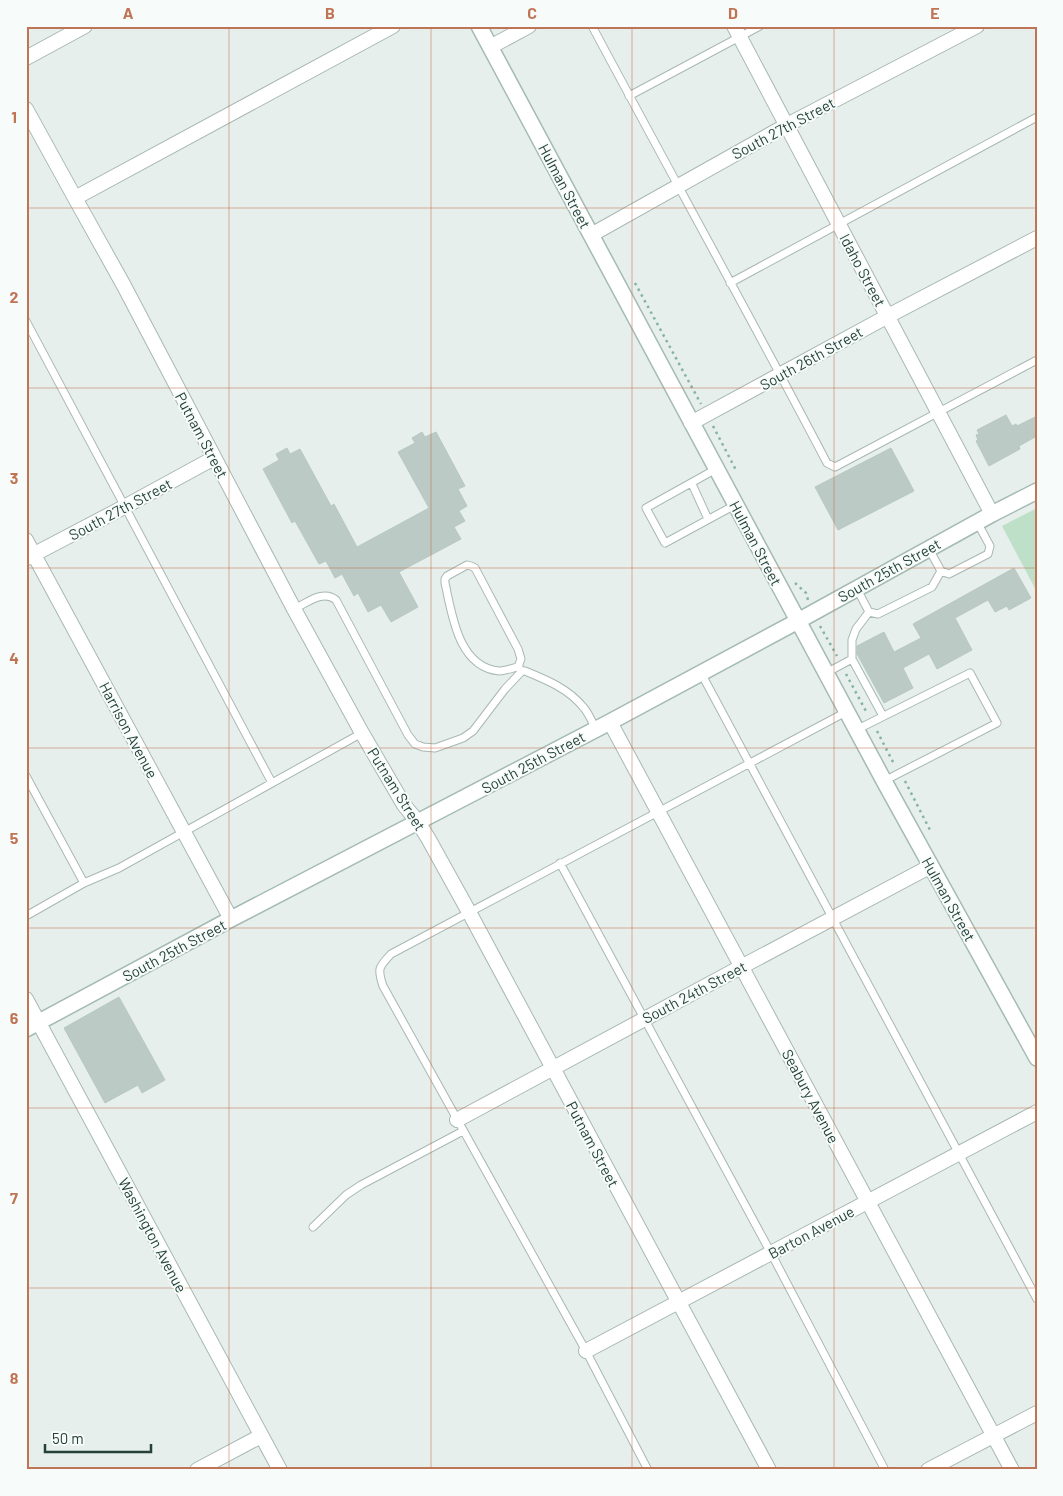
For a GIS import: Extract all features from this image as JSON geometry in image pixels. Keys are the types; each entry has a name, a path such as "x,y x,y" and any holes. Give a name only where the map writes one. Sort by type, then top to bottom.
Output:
{"street":[{"path":"26,58 85,26"},
{"path":"75,198 393,26"},
{"name":"Hulman Street","path":"479,26 846,712 1037,1058"},
{"path":"490,47 529,26"},
{"name":"South 27th Street","path":"591,235 787,125 977,26"},
{"name":"Idaho Street","path":"737,32 992,514"},
{"name":"Putnam Street","path":"26,109 123,284 294,609 362,733 404,805 418,822 469,912 769,1470"},
{"name":"South 26th Street","path":"691,422 1037,238"},
{"name":"South 27th Street","path":"30,556 214,458"},
{"name":"South 25th Street","path":"32,1026 231,919 610,722 1037,491"},
{"name":"Harrison Avenue","path":"26,540 30,556 231,919"},
{"name":"Seabury Avenue","path":"610,722 1012,1470"},
{"name":"South 24th Street","path":"460,1125 553,1068 931,866"},
{"name":"Washington Avenue","path":"26,999 32,1026 280,1470"},
{"name":"Barton Avenue","path":"586,1351 1037,1112"},
{"path":"928,1470 1037,1413"},
{"path":"197,1470 261,1436"}],"lane":[{"path":"592,26 827,463 835,467 1037,360"},
{"path":"629,96 737,32 760,26"},
{"path":"730,283 1037,117"},
{"path":"26,321 272,783"},
{"path":"716,469 646,508 665,543 735,505"},
{"path":"692,484 708,519"},
{"path":"929,549 941,571 950,574 988,554 990,546 977,522"},
{"path":"294,609 323,595 332,596 336,600 408,735 415,744 434,748 463,738 473,731 520,669 521,660 518,649 474,568 471,566 467,566 447,576 445,583 458,635 463,647 472,658 484,666 499,671 520,669 556,684 571,695 584,709 596,729"},
{"path":"856,588 869,612 878,614 932,588 941,571"},
{"path":"869,612 856,629 852,640 852,659 883,716"},
{"path":"826,673 852,659"},
{"path":"701,673 1037,1299"},
{"path":"856,730 970,673 997,723 884,781"},
{"path":"648,1470 586,1351 383,986 378,973 382,964 391,954 846,712"},
{"path":"26,916 84,883 119,868 362,733"},
{"path":"26,776 84,883"},
{"path":"560,863 771,1253 885,1470"},
{"path":"313,1227 346,1195 460,1125"}],"path":[{"path":"818,622 836,655"},
{"path":"847,675 865,710"},
{"path":"875,728 894,763"}],"green space":[{"path":"1037,508 1037,592 1002,526"}],"building":[{"path":"1006,415 1012,426 1016,424 1017,426 1037,416 1037,436 1019,446 1020,449 989,466 976,441 978,440 976,435 979,434 977,430"},
{"path":"422,432 425,437 436,432 465,486 458,489 467,506 459,511 465,521 454,527 461,539 399,572 418,607 391,622 381,605 368,612 358,593 354,596 342,574 335,578 326,561 319,564 295,521 292,523 263,469 279,460 276,454 287,448 290,454 300,449 331,506 334,504 357,547 429,508 398,452 415,443 412,438"},
{"path":"891,448 914,491 838,530 815,487"},
{"path":"1014,568 1031,598 1009,610 1007,606 995,612 988,600 955,618 972,650 937,669 929,654 903,668 913,688 884,703 857,654 857,646 884,632 894,652 921,638 913,624"},
{"path":"119,997 165,1080 142,1093 138,1085 105,1103 64,1028"}]}
